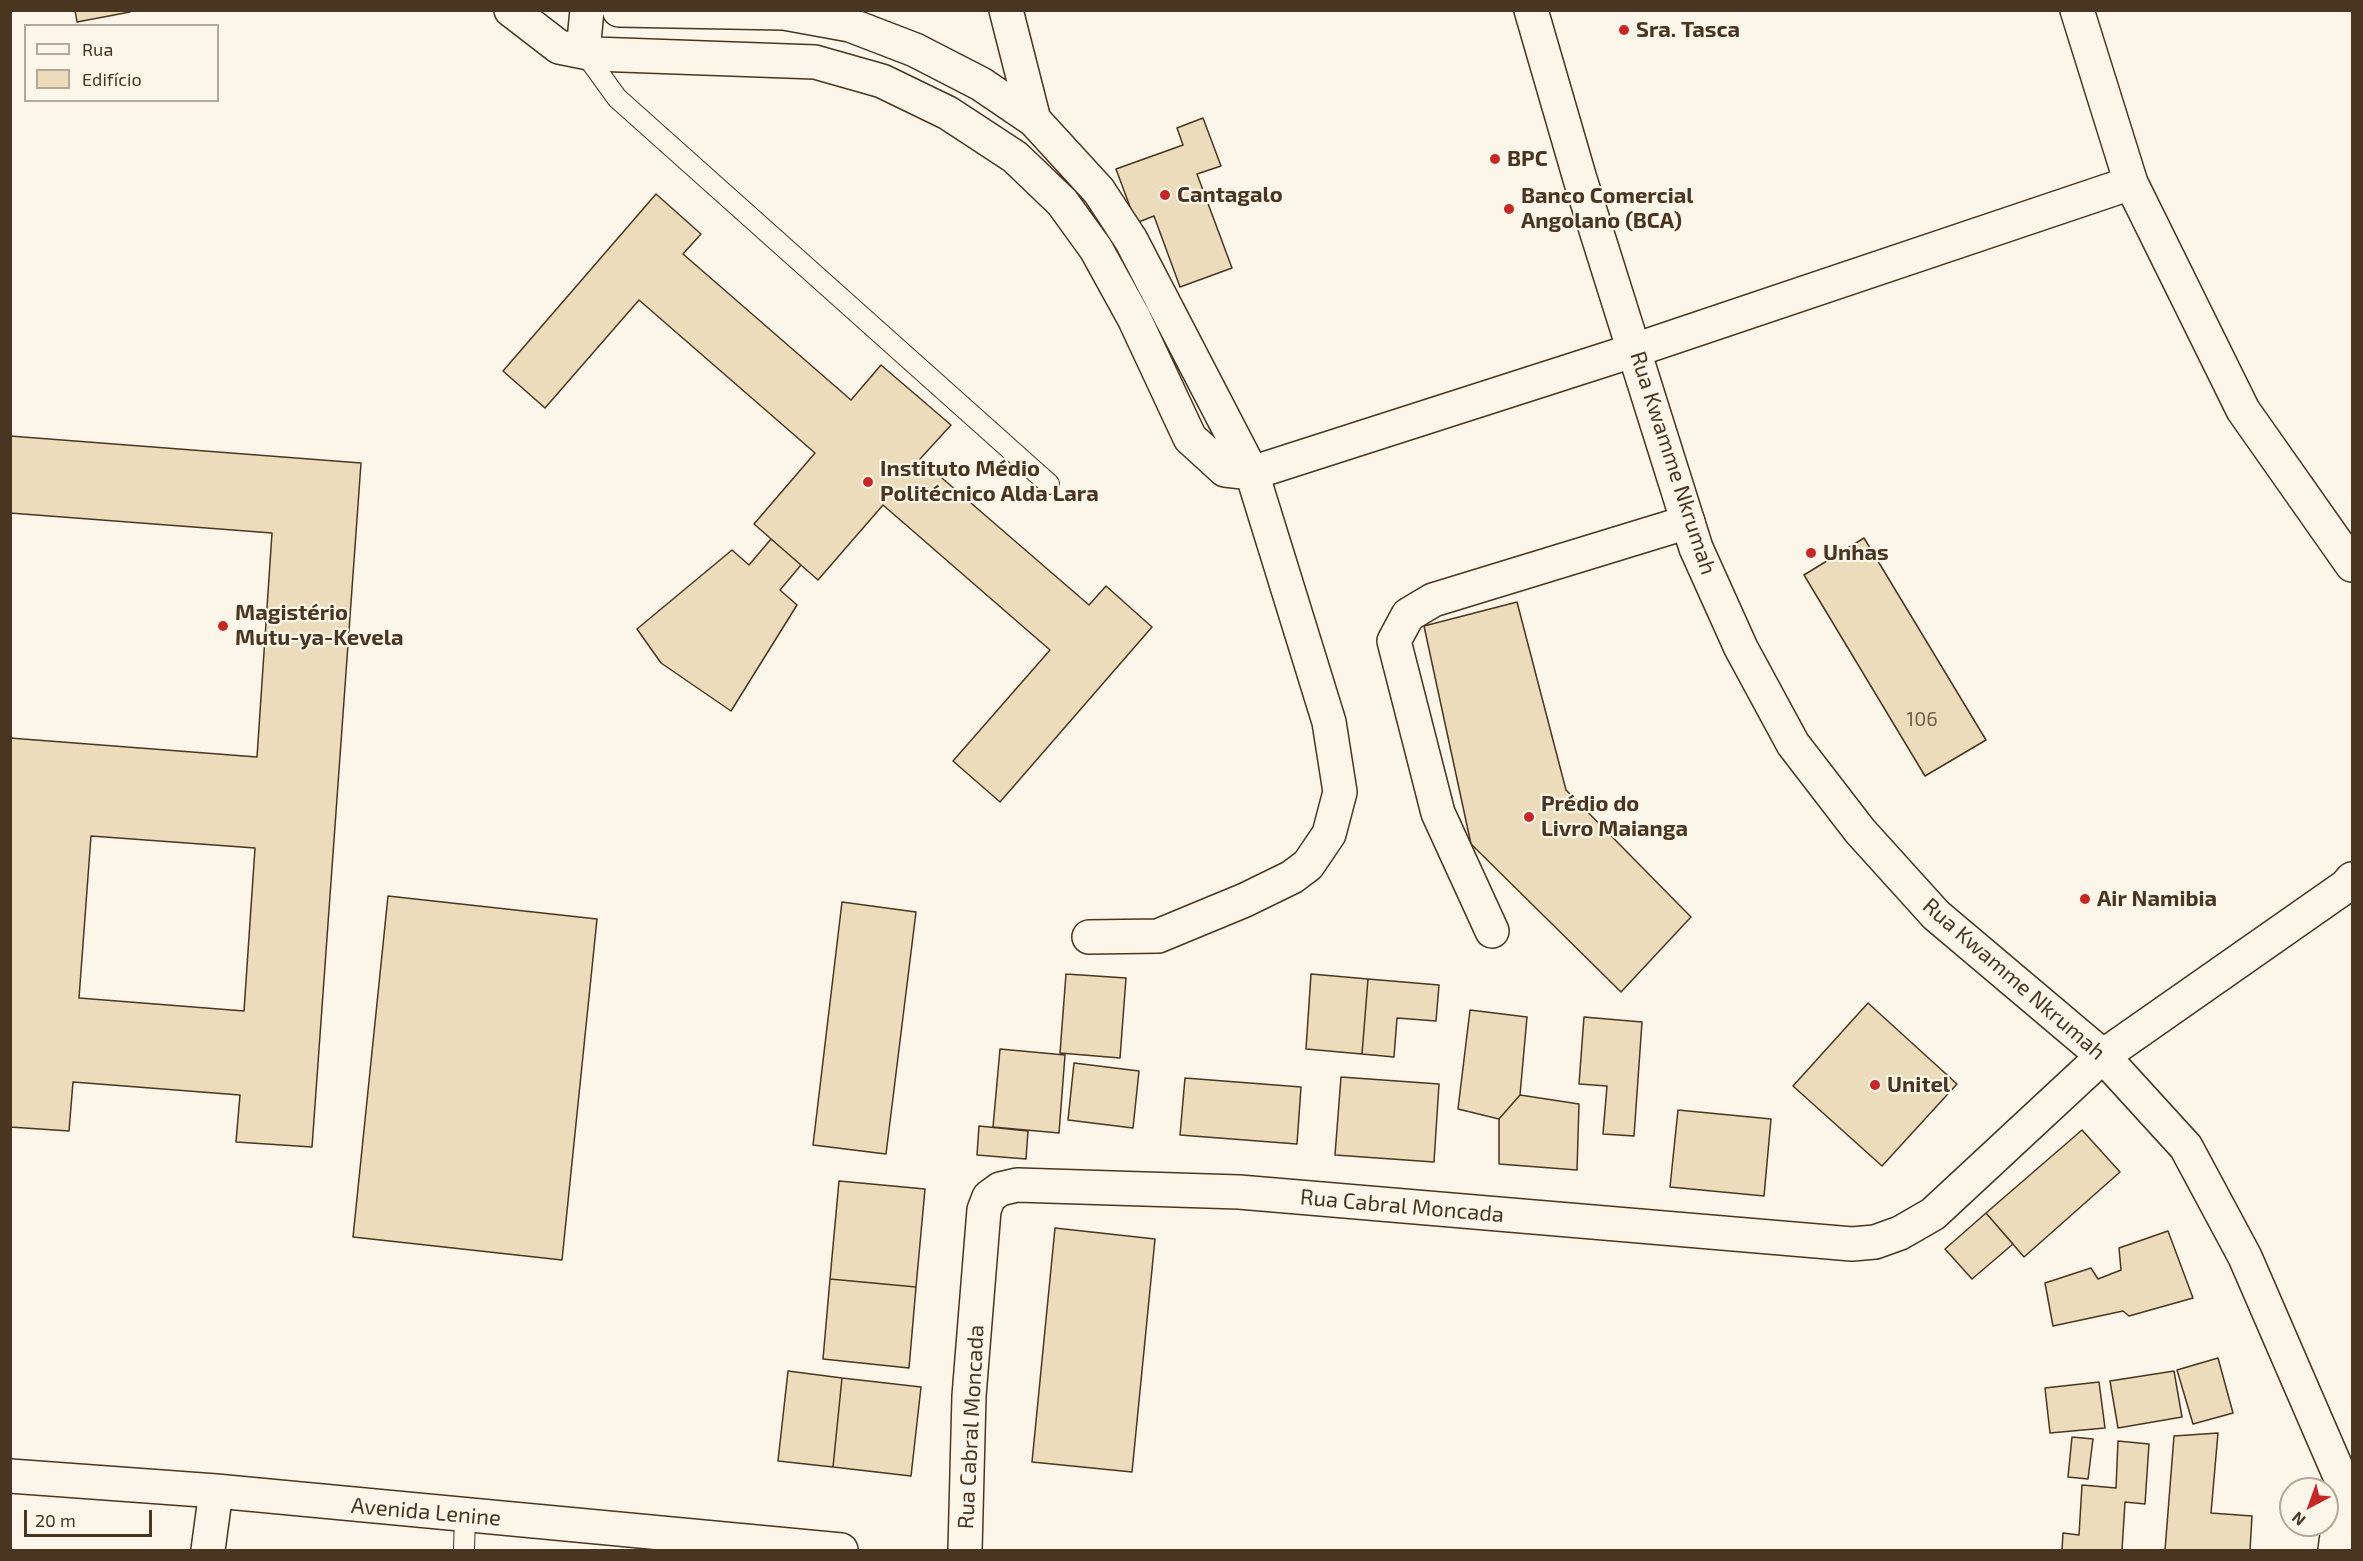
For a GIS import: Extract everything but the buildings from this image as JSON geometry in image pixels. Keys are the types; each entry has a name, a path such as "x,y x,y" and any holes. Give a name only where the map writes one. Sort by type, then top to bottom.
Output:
{"street":[{"path":"511,10 559,47 584,51 815,62 882,81 963,123 1015,157 1062,202 1089,240 1134,318 1190,438 1226,470 1252,473 1635,350 2131,183"},
{"path":"584,51 587,10"},
{"path":"619,10 784,13 850,25 915,50 981,84 1034,120 1099,191 1131,240 1252,473 1329,722 1340,792 1329,834 1308,865 1292,878 1245,900 1158,936 1089,937"},
{"path":"1006,10 1034,120"},
{"name":"Rua Kwamme Nkrumah","path":"1532,10 1580,179 1696,548 1741,648 1793,744 1860,831 1936,915 2103,1056 2186,1147 2245,1257 2348,1493"},
{"path":"2077,10 2131,183 2243,410 2352,565"},
{"path":"963,123 981,84"},
{"path":"1492,931 1438,813 1394,641 1408,615 1432,600 1688,522"},
{"path":"2103,1056 2346,886 2352,879"},
{"name":"Rua Cabral Moncada","path":"966,1551 969,1396 984,1210 989,1197 1000,1189 1017,1185 1239,1192 1852,1245 1875,1242 1899,1233 1933,1214 2103,1056"},
{"name":"Avenida Lenine","path":"10,1476 216,1491 841,1551"},
{"path":"208,1551 216,1491"},
{"path":"2335,1551 2348,1493"}],"lane":[{"path":"584,51 617,98 1049,484"},
{"path":"464,1551 465,1515"}],"place":[{"name":"Sra. Tasca","path":"1624,30"},
{"name":"BPC","path":"1495,159"},
{"name":"Cantagalo","path":"1165,195"},
{"name":"Banco Comercial Angolano (BCA)","path":"1509,209"},
{"name":"Instituto Médio Politécnico Alda Lara","path":"868,482"},
{"name":"Unhas","path":"1811,553"},
{"name":"Magistério Mutu-ya-Kevela","path":"223,626"},
{"name":"Prédio do Livro Maianga","path":"1529,817"},
{"name":"Air Namibia","path":"2085,899"},
{"name":"Unitel","path":"1875,1085"}]}
